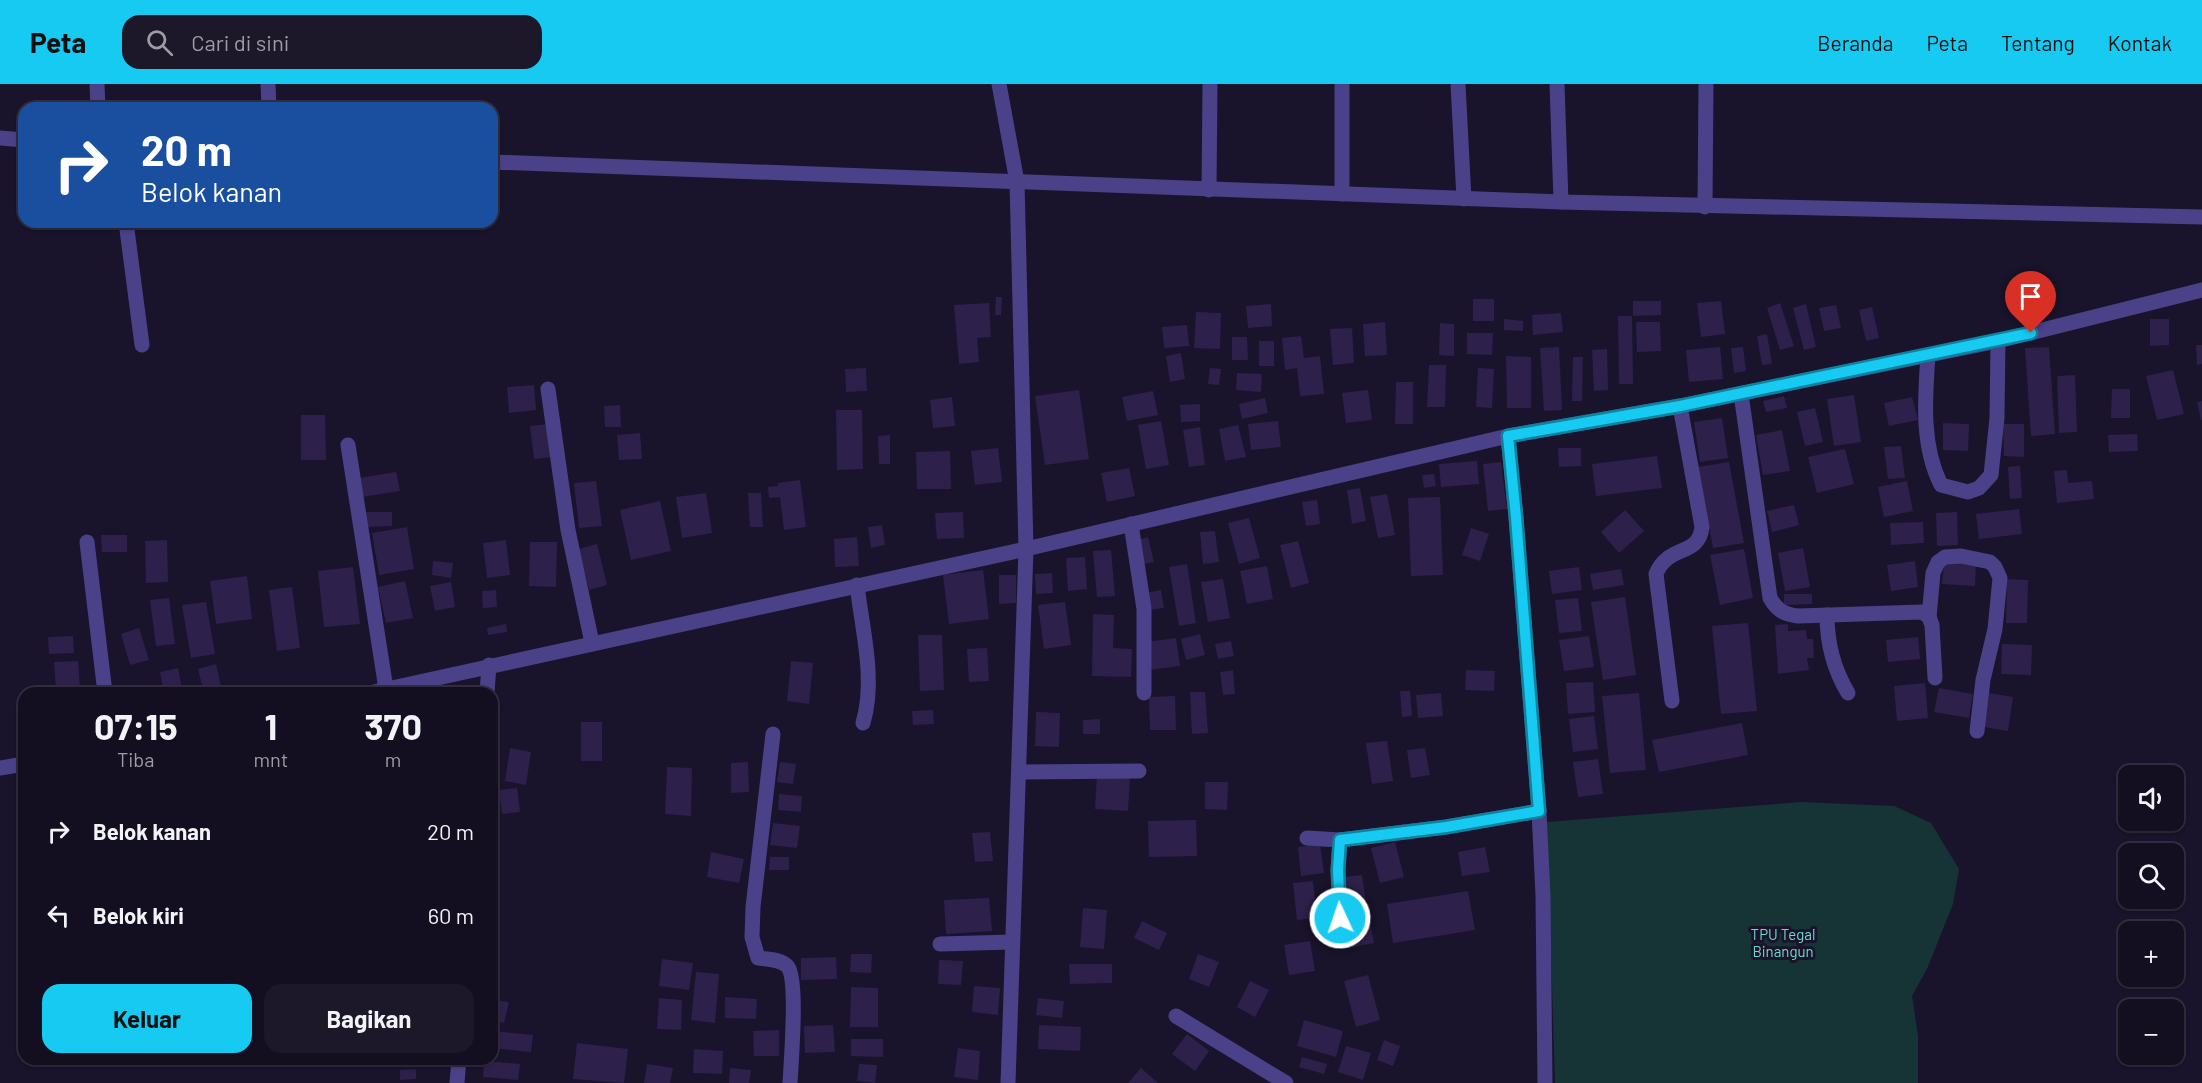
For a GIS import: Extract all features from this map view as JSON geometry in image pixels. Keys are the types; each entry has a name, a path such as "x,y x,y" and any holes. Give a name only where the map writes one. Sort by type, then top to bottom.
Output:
{"street":[{"path":"97,84 98,102"},
{"path":"268,84 268,102"},
{"path":"999,84 1017,182 1026,549 1008,1083"},
{"path":"1209,190 1210,84"},
{"path":"1342,84 1342,194"},
{"path":"1458,84 1464,199"},
{"path":"1557,84 1561,202"},
{"path":"1706,84 1706,207"},
{"path":"0,138 18,140"},
{"path":"498,162 1706,207 2202,217"},
{"path":"127,228 142,345"},
{"path":"395,687 1026,549 1508,436 1680,406 1998,341 2202,290"},
{"path":"1928,355 1925,394 1931,462 1941,486 1968,492 1979,488 1991,475 1997,418 1998,341"},
{"path":"548,389 569,539 592,643"},
{"path":"1741,394 1770,598 1776,608 1786,615 1922,612 1929,617"},
{"path":"1672,701 1656,574 1666,558 1697,543 1702,527 1680,406"},
{"path":"1508,436 1539,811 1543,896 1545,1083"},
{"path":"348,445 386,687"},
{"path":"1131,524 1144,609 1144,693"},
{"path":"87,542 104,687"},
{"path":"1935,678 1932,625 1929,617 1933,573 1938,562 1945,557 1961,556 1990,562 2000,578 1995,629 1983,681 1977,731"},
{"path":"857,585 866,656 868,706 863,723"},
{"path":"1827,615 1827,641 1831,656 1848,693"},
{"path":"487,687 489,665"},
{"path":"774,734 753,907 752,937 758,958 775,960 786,965 790,972 793,1016 790,1083"},
{"path":"0,768 18,765"},
{"path":"1020,772 1139,771"},
{"path":"1307,838 1340,840 1446,827 1539,811"},
{"path":"1340,840 1338,870 1340,918"},
{"path":"940,944 1012,942"},
{"path":"1176,1016 1286,1083"},
{"path":"457,1083 458,1065"}],"green space":[{"name":"TPU Tegal Binangun","path":"1801,802 1894,806 1931,823 1959,869 1953,904 1927,969 1912,996 1918,1036 1918,1083 1555,1083 1547,822"}],"building":[{"path":"996,297 1002,297 1001,315 995,315"},
{"path":"1473,299 1494,299 1494,321 1473,321"},
{"path":"1633,301 1661,301 1661,315 1633,316"},
{"path":"1721,301 1725,334 1701,337 1697,303"},
{"path":"989,303 991,337 977,338 979,362 959,364 954,305"},
{"path":"1780,303 1794,346 1780,350 1767,308"},
{"path":"1271,304 1272,326 1248,328 1246,306"},
{"path":"1806,304 1816,347 1804,350 1793,308"},
{"path":"1836,305 1841,328 1824,331 1819,308"},
{"path":"1872,307 1879,338 1866,341 1859,310"},
{"path":"1196,312 1221,313 1220,349 1194,348"},
{"path":"1561,313 1563,332 1533,335 1532,315"},
{"path":"1618,316 1632,316 1633,384 1619,384"},
{"path":"1504,319 1523,321 1523,331 1504,330"},
{"path":"2150,319 2169,319 2169,345 2150,346"},
{"path":"1385,322 1387,355 1365,356 1363,324"},
{"path":"1636,322 1660,322 1661,351 1637,352"},
{"path":"1440,323 1454,324 1454,356 1439,355"},
{"path":"1187,325 1189,346 1164,348 1162,327"},
{"path":"1352,328 1354,363 1333,365 1330,329"},
{"path":"1467,333 1493,333 1492,355 1467,354"},
{"path":"1767,334 1772,364 1762,365 1757,336"},
{"path":"1301,336 1304,358 1320,356 1324,394 1300,396 1297,368 1285,370 1282,338"},
{"path":"1232,337 1247,337 1248,360 1232,360"},
{"path":"1259,341 1274,341 1274,366 1259,366"},
{"path":"2196,345 2202,345 2202,364 2197,365"},
{"path":"1559,347 1562,410 1544,411 1540,348"},
{"path":"1720,347 1723,379 1689,382 1686,350"},
{"path":"1743,347 1746,371 1734,373 1731,348"},
{"path":"2049,347 2055,434 2031,436 2025,348"},
{"path":"1607,349 1608,390 1594,391 1592,350"},
{"path":"1181,353 1185,379 1170,382 1166,356"},
{"path":"1506,356 1531,357 1531,408 1507,408"},
{"path":"1573,357 1583,357 1582,401 1572,401"},
{"path":"1429,365 1446,365 1445,407 1427,407"},
{"path":"866,368 867,391 846,392 845,369"},
{"path":"1210,368 1221,369 1219,385 1208,384"},
{"path":"1478,368 1494,369 1492,408 1476,407"},
{"path":"2173,370 2184,414 2157,420 2146,376"},
{"path":"1237,373 1262,374 1261,392 1236,390"},
{"path":"2075,375 2077,432 2059,433 2057,376"},
{"path":"1396,382 1413,382 1413,424 1395,424"},
{"path":"534,385 536,410 509,413 507,387"},
{"path":"2112,389 2130,389 2130,418 2111,418"},
{"path":"1079,390 1089,459 1045,465 1035,396"},
{"path":"1368,390 1372,420 1346,423 1342,393"},
{"path":"1153,391 1158,415 1127,421 1122,397"},
{"path":"1854,395 1861,442 1834,446 1827,399"},
{"path":"1784,396 1787,408 1766,412 1763,401"},
{"path":"952,397 955,426 933,428 930,400"},
{"path":"1912,397 1918,420 1889,426 1884,403"},
{"path":"1265,398 1268,413 1242,419 1239,404"},
{"path":"2202,401 2202,420 2201,420 2197,402"},
{"path":"1200,404 1200,421 1181,422 1180,405"},
{"path":"620,405 621,427 605,427 604,406"},
{"path":"1815,408 1823,442 1805,446 1797,412"},
{"path":"836,410 862,410 863,469 837,470"},
{"path":"301,415 325,415 326,460 301,460"},
{"path":"1722,418 1728,458 1700,462 1694,422"},
{"path":"1161,421 1169,465 1146,469 1138,425"},
{"path":"1278,421 1281,447 1251,450 1248,424"},
{"path":"1943,423 1969,424 1968,451 1943,450"},
{"path":"549,424 554,457 534,459 530,426"},
{"path":"2003,424 2024,424 2024,457 2004,456"},
{"path":"1238,425 1246,457 1225,461 1219,429"},
{"path":"1200,427 1205,465 1189,467 1183,430"},
{"path":"1782,430 1790,471 1763,475 1756,435"},
{"path":"640,433 642,459 619,460 617,435"},
{"path":"2137,434 2138,451 2109,452 2108,435"},
{"path":"890,435 890,464 879,464 878,436"},
{"path":"1901,446 1905,478 1888,479 1884,447"},
{"path":"998,448 1002,482 975,485 971,451"},
{"path":"1558,448 1581,448 1581,466 1559,467"},
{"path":"1845,449 1854,484 1817,493 1808,457"},
{"path":"950,451 951,489 917,489 916,452"},
{"path":"1657,456 1662,488 1596,496 1592,464"},
{"path":"1477,461 1479,484 1441,487 1439,464"},
{"path":"1501,462 1507,509 1488,511 1483,464"},
{"path":"1729,462 1744,543 1713,548 1698,467"},
{"path":"2020,466 2022,498 2010,499 2008,467"},
{"path":"1129,468 1135,496 1107,502 1101,473"},
{"path":"2067,470 2068,483 2092,481 2094,499 2057,503 2054,471"},
{"path":"396,472 400,491 362,497 359,478"},
{"path":"1434,474 1436,486 1424,488 1422,475"},
{"path":"800,480 806,527 784,530 780,497 769,498 768,487"},
{"path":"596,481 602,526 579,528 574,483"},
{"path":"1907,481 1913,511 1884,517 1878,487"},
{"path":"1360,488 1366,521 1352,524 1347,490"},
{"path":"706,493 712,533 682,538 676,497"},
{"path":"748,493 761,493 763,527 750,527"},
{"path":"1387,494 1395,535 1378,538 1370,497"},
{"path":"1440,497 1443,575 1411,576 1408,498"},
{"path":"1317,500 1320,524 1306,526 1302,502"},
{"path":"660,501 671,551 631,560 620,510"},
{"path":"1794,505 1799,525 1772,532 1767,511"},
{"path":"2019,509 2022,534 1979,539 1976,514"},
{"path":"1625,510 1644,531 1619,553 1601,532"},
{"path":"364,512 392,512 392,526 365,527"},
{"path":"963,512 964,538 937,539 935,513"},
{"path":"1957,512 1958,545 1937,546 1936,513"},
{"path":"1249,518 1260,558 1239,564 1228,523"},
{"path":"1923,522 1924,543 1891,545 1890,523"},
{"path":"882,525 885,545 871,548 868,527"},
{"path":"407,527 414,569 379,575 372,533"},
{"path":"1471,528 1489,534 1480,561 1462,555"},
{"path":"1215,531 1219,562 1203,564 1200,532"},
{"path":"101,535 127,535 127,552 102,552"},
{"path":"857,537 859,566 835,567 834,539"},
{"path":"1148,537 1154,562 1144,564 1138,540"},
{"path":"167,540 168,582 146,583 145,541"},
{"path":"506,540 510,575 487,578 483,543"},
{"path":"1298,541 1309,583 1291,588 1280,545"},
{"path":"530,542 557,542 556,587 529,586"},
{"path":"597,544 607,585 589,590 579,549"},
{"path":"1803,548 1810,587 1785,591 1778,553"},
{"path":"1744,549 1753,598 1720,605 1710,555"},
{"path":"1111,550 1115,596 1097,597 1093,551"},
{"path":"1085,557 1087,589 1068,591 1066,558"},
{"path":"433,561 453,563 451,578 432,575"},
{"path":"1915,561 1918,587 1891,591 1887,565"},
{"path":"1944,562 1976,564 1975,586 1942,584"},
{"path":"1187,564 1196,623 1179,626 1169,567"},
{"path":"1267,566 1273,599 1247,604 1240,571"},
{"path":"353,567 360,624 324,627 318,571"},
{"path":"1579,567 1582,590 1552,594 1549,571"},
{"path":"1621,569 1624,585 1593,590 1590,574"},
{"path":"983,570 989,619 949,624 943,575"},
{"path":"1052,573 1053,593 1036,594 1035,574"},
{"path":"999,575 1016,575 1016,603 999,604"},
{"path":"247,576 252,619 216,624 210,581"},
{"path":"1223,579 1230,618 1208,622 1201,582"},
{"path":"2007,579 2028,580 2027,623 2006,623"},
{"path":"405,581 413,618 386,623 378,587"},
{"path":"451,582 455,607 435,611 430,586"},
{"path":"292,587 300,648 277,651 269,590"},
{"path":"496,590 497,607 483,608 482,591"},
{"path":"1161,590 1164,608 1149,610 1146,593"},
{"path":"1784,594 1812,594 1812,604 1784,605"},
{"path":"1625,597 1636,675 1603,680 1591,602"},
{"path":"169,598 175,644 156,646 150,600"},
{"path":"1578,598 1582,631 1559,633 1555,600"},
{"path":"206,602 215,654 191,658 182,605"},
{"path":"1065,602 1071,645 1044,649 1038,605"},
{"path":"1093,614 1114,615 1113,648 1132,649 1131,677 1092,676"},
{"path":"1748,623 1757,711 1721,714 1712,626"},
{"path":"506,624 507,632 488,635 487,628"},
{"path":"1788,624 1788,631 1806,630 1807,639 1813,639 1814,658 1807,658 1809,670 1778,674 1775,625"},
{"path":"139,628 149,660 130,665 121,634"},
{"path":"1200,634 1205,655 1186,660 1181,639"},
{"path":"918,635 942,635 944,690 920,691"},
{"path":"73,636 74,653 49,654 48,637"},
{"path":"1589,636 1594,667 1564,671 1559,640"},
{"path":"1918,637 1920,659 1888,662 1886,640"},
{"path":"1176,638 1180,666 1149,670 1146,642"},
{"path":"1231,641 1234,656 1218,659 1215,644"},
{"path":"2002,644 2032,645 2031,675 2001,674"},
{"path":"987,648 989,681 969,682 967,649"},
{"path":"78,661 80,687 56,687 54,662"},
{"path":"791,661 813,663 809,704 787,701"},
{"path":"216,664 221,687 202,687 198,669"},
{"path":"178,668 182,687 163,687 160,672"},
{"path":"1233,670 1235,694 1223,695 1220,672"},
{"path":"1466,670 1495,671 1494,691 1465,690"},
{"path":"1593,682 1595,712 1568,714 1566,683"},
{"path":"1925,683 1928,718 1897,721 1894,686"},
{"path":"1939,688 1973,694 1969,718 1934,712"},
{"path":"1400,691 1410,691 1412,716 1402,717"},
{"path":"1190,692 1205,692 1208,733 1192,734"},
{"path":"1441,693 1443,716 1418,718 1416,695"},
{"path":"1639,693 1646,770 1610,773 1602,696"},
{"path":"1989,693 2013,697 2008,731 1984,727"},
{"path":"1175,696 1176,730 1150,730 1149,697"},
{"path":"933,710 934,724 913,725 912,711"},
{"path":"1036,712 1060,713 1059,747 1035,746"},
{"path":"1594,716 1598,749 1573,752 1569,719"},
{"path":"1100,719 1100,734 1083,734 1083,720"},
{"path":"581,722 602,722 602,761 581,761"},
{"path":"1742,723 1748,755 1659,772 1652,740"},
{"path":"1387,741 1393,781 1372,784 1366,743"},
{"path":"510,748 531,752 526,785 505,781"},
{"path":"1425,748 1430,775 1411,778 1407,750"},
{"path":"1598,759 1603,794 1578,797 1573,762"},
{"path":"748,762 749,792 731,793 731,763"},
{"path":"780,762 796,764 793,784 777,782"},
{"path":"667,767 692,768 691,816 665,814"},
{"path":"1097,773 1130,775 1128,811 1095,809"},
{"path":"1205,782 1228,782 1227,810 1205,809"},
{"path":"517,788 520,812 502,814 499,790"},
{"path":"779,794 802,796 801,812 778,810"},
{"path":"1196,820 1197,856 1149,857 1148,821"},
{"path":"773,823 800,826 797,848 770,845"},
{"path":"990,832 993,861 975,862 972,833"},
{"path":"1395,842 1404,877 1380,883 1371,848"},
{"path":"1320,844 1324,873 1301,876 1298,847"},
{"path":"1485,847 1490,872 1462,876 1458,852"},
{"path":"711,852 744,859 739,883 707,877"},
{"path":"770,857 789,857 789,870 769,870"},
{"path":"1362,875 1367,910 1349,912 1344,877"},
{"path":"1313,881 1317,918 1297,920 1293,883"},
{"path":"1468,891 1475,930 1393,943 1387,904"},
{"path":"989,898 992,931 946,934 944,900"},
{"path":"1083,908 1107,910 1104,949 1080,947"},
{"path":"1369,917 1374,943 1343,949 1339,922"},
{"path":"1142,921 1167,933 1159,950 1134,938"},
{"path":"1310,941 1315,971 1289,975 1284,945"},
{"path":"851,954 872,954 871,973 850,972"},
{"path":"1198,954 1219,962 1209,987 1189,979"},
{"path":"836,957 837,979 801,980 801,958"},
{"path":"662,959 693,963 689,990 659,986"},
{"path":"939,960 963,961 961,985 938,984"},
{"path":"1069,964 1112,964 1112,983 1070,984"},
{"path":"696,972 719,974 715,1023 691,1020"},
{"path":"1368,975 1380,1020 1356,1027 1344,981"},
{"path":"1250,981 1269,990 1255,1017 1237,1007"},
{"path":"974,986 1000,988 998,1015 972,1012"},
{"path":"851,987 878,988 878,1027 850,1027"},
{"path":"725,997 757,999 756,1019 725,1018"},
{"path":"659,998 682,1000 681,1030 657,1029"},
{"path":"1038,998 1064,1001 1062,1018 1036,1015"},
{"path":"498,1000 509,1002 504,1023 498,1022"},
{"path":"1304,1020 1343,1031 1336,1057 1297,1046"},
{"path":"833,1025 835,1052 805,1053 804,1026"},
{"path":"1039,1025 1081,1027 1080,1051 1038,1049"},
{"path":"779,1030 779,1056 754,1056 753,1031"},
{"path":"498,1032 533,1035 531,1052 498,1049"},
{"path":"1187,1034 1209,1051 1195,1071 1172,1054"},
{"path":"851,1039 883,1039 883,1057 851,1056"},
{"path":"1384,1040 1400,1046 1393,1066 1377,1060"},
{"path":"577,1043 628,1049 624,1083 573,1079"},
{"path":"1346,1046 1371,1053 1363,1080 1338,1072"},
{"path":"958,1048 980,1051 978,1080 954,1077"},
{"path":"694,1049 723,1051 722,1074 693,1073"},
{"path":"1302,1057 1327,1064 1324,1074 1299,1067"},
{"path":"498,1062 520,1064 518,1080 483,1077 484,1065 498,1065"},
{"path":"647,1064 673,1068 670,1083 644,1083"},
{"path":"859,1064 877,1065 875,1083 857,1081"},
{"path":"730,1068 751,1070 749,1083 729,1083"},
{"path":"1141,1068 1158,1083 1128,1083"},
{"path":"416,1069 416,1079 400,1080 400,1070"}],"route":[{"path":"1340,918 1338,870 1340,840 1446,827 1539,811 1508,436 1680,406 2031,333"}]}
